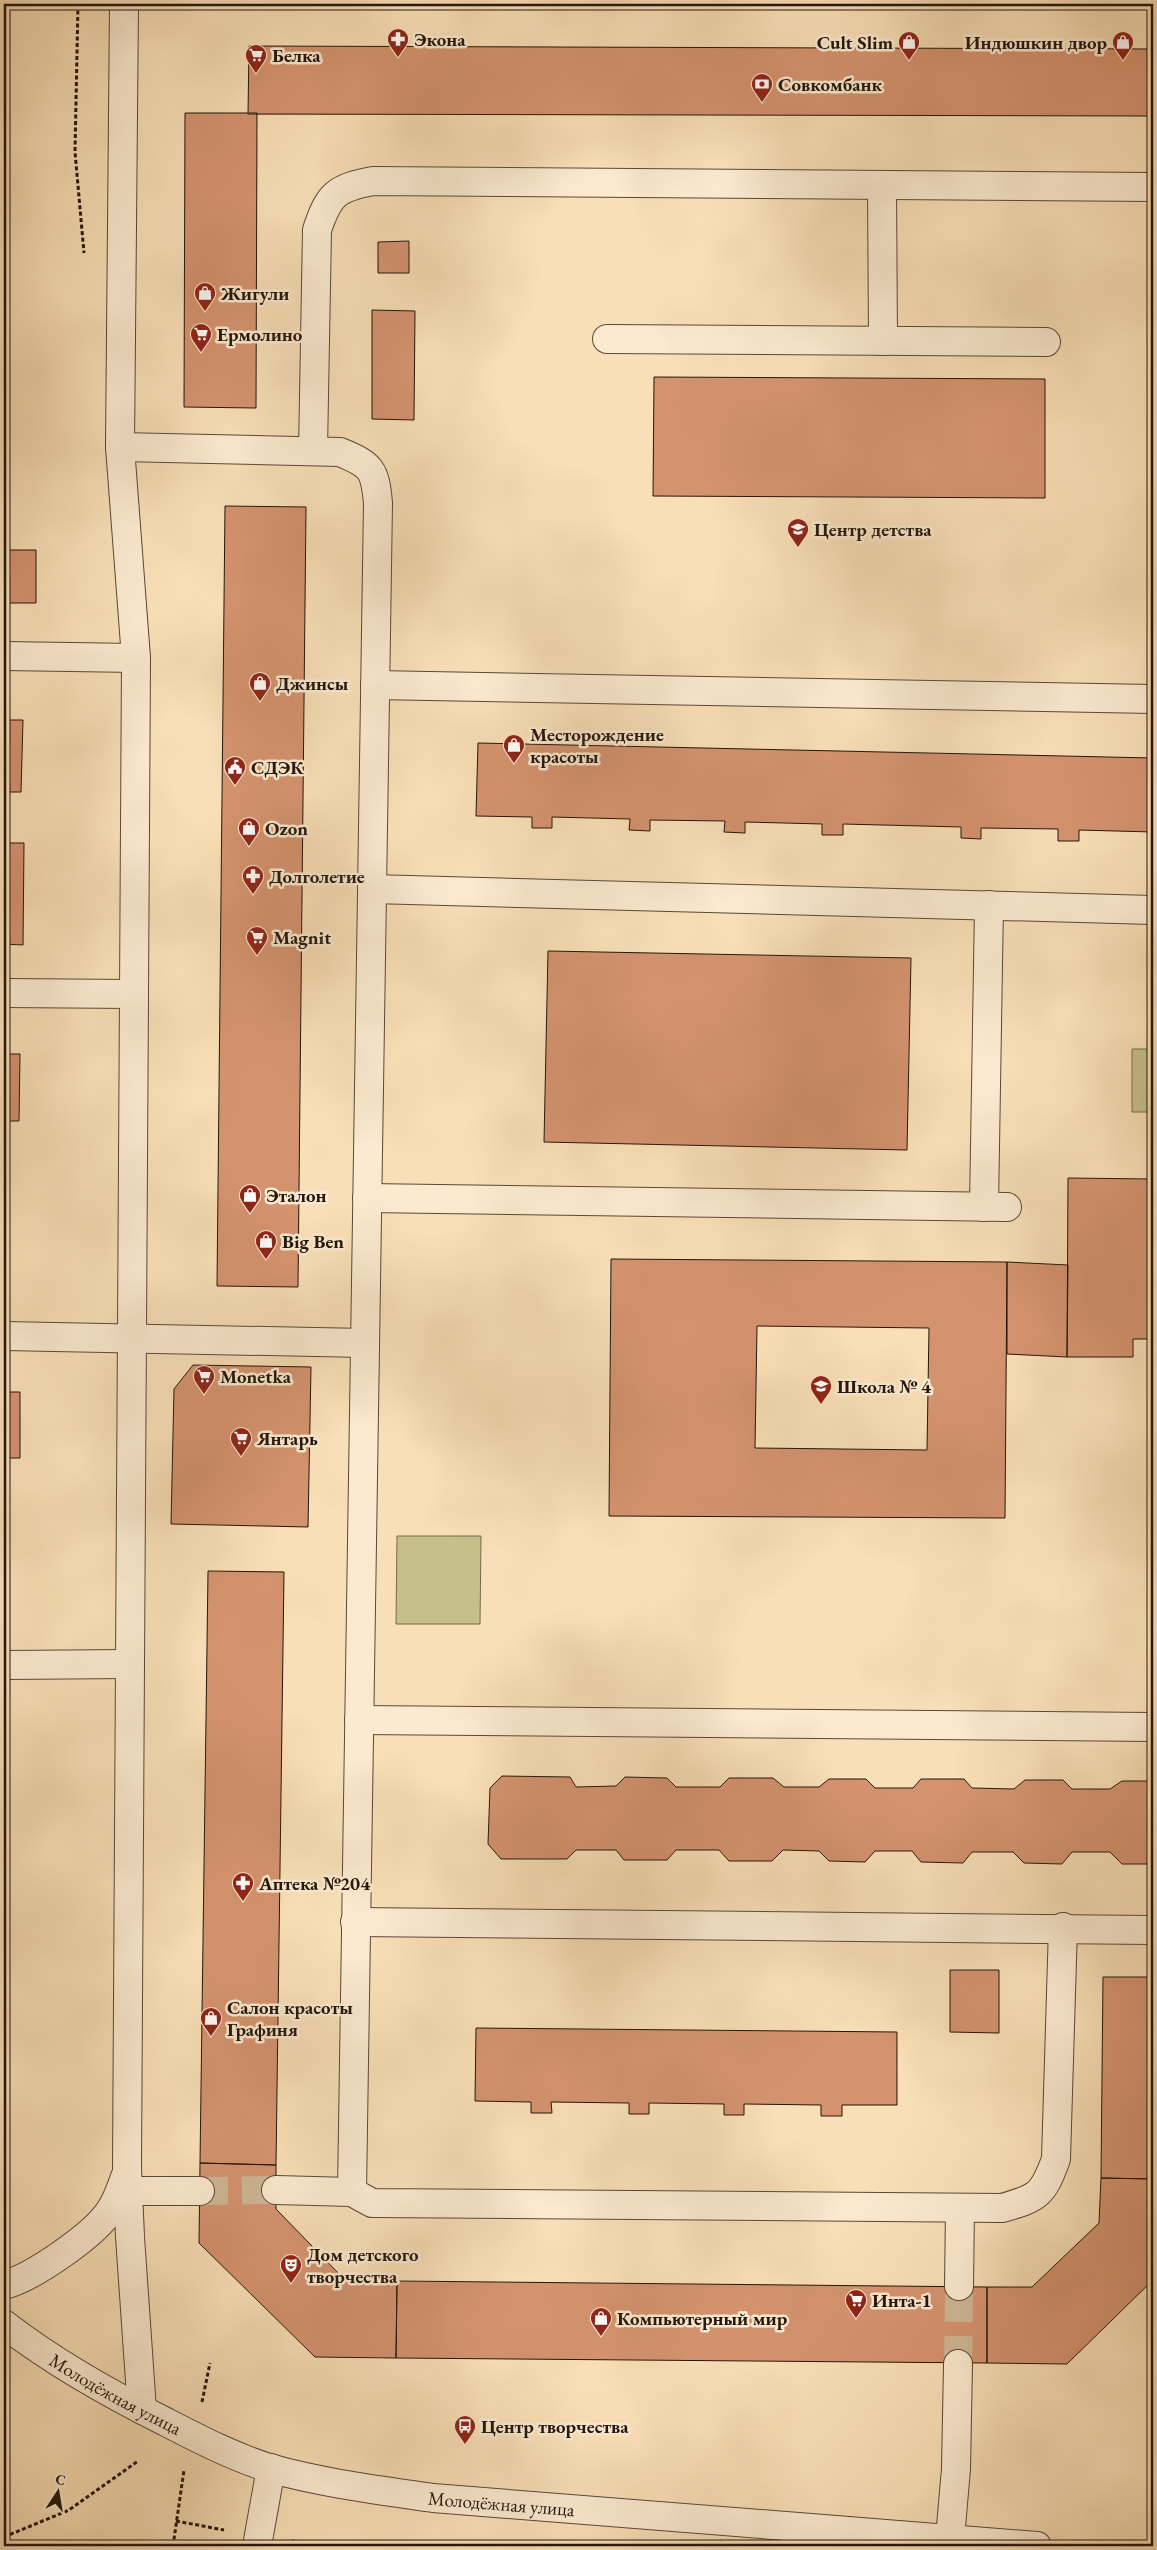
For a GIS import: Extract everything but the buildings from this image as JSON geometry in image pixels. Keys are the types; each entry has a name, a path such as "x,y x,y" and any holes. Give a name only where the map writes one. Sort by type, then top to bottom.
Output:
{"street":[{"path":"124,4 120,447 136,658 129,1664 128,2180 142,2410"},
{"path":"313,451 317,230 325,205 345,186 373,181 1153,187"},
{"path":"882,186 883,341"},
{"path":"607,339 1046,342"},
{"path":"120,447 340,452 362,461 375,478 378,504 352,2192"},
{"path":"4,656 136,658"},
{"path":"375,685 1153,699"},
{"path":"372,889 1153,910"},
{"path":"367,1198 996,1207 989,905"},
{"path":"4,993 133,994"},
{"path":"4,1336 364,1343"},
{"path":"4,1665 129,1664"},
{"path":"359,1720 1153,1727"},
{"path":"355,1922 1063,1927 1153,1930"},
{"path":"276,2190 352,2192 372,2203 1002,2208 1032,2200 1048,2183 1056,2159 1063,1927"},
{"path":"128,2180 200,2191"},
{"path":"4,2285 32,2274 96,2227 111,2210 128,2180"},
{"path":"959,2286 960,2208"},
{"name":"Молодёжная улица","path":"4,2324 85,2380 236,2457 271,2468 354,2487 433,2498 1037,2546"},
{"path":"950,2538 956,2469 958,2364"},
{"path":"257,2546 271,2468"}],"path":[{"path":"78,4 75,152 85,255"},
{"path":"4,2537 69,2510 138,2461"}],"shaded area":[{"path":"1132,1049 1153,1049 1153,1112 1132,1112"},
{"path":"397,1536 481,1536 480,1624 396,1624"}],"tunnel":[{"path":"200,2191 276,2190"},
{"path":"958,2364 959,2286"}],"place":[{"name":"Экона","path":"398,58"},
{"name":"Cult Slim","path":"909,61"},
{"name":"Индюшкин двор","path":"1123,61"},
{"name":"Белка","path":"256,74"},
{"name":"Совкомбанк","path":"762,103"},
{"name":"Жигули","path":"205,312"},
{"name":"Ермолино","path":"201,353"},
{"name":"Центр детства","path":"798,548"},
{"name":"Джинсы","path":"260,702"},
{"name":"Месторождение красоты","path":"514,764"},
{"name":"СДЭК","path":"235,786"},
{"name":"Ozon","path":"249,847"},
{"name":"Долголетие","path":"253,895"},
{"name":"Magnit","path":"257,956"},
{"name":"Эталон","path":"250,1214"},
{"name":"Big Ben","path":"266,1260"},
{"name":"Monetka","path":"204,1395"},
{"name":"Школа № 4","path":"821,1405"},
{"name":"Янтарь","path":"241,1457"},
{"name":"Аптека №204","path":"243,1902"},
{"name":"Салон красоты Графиня","path":"211,2037"},
{"name":"Дом детского творчества","path":"291,2284"},
{"name":"Инта-1","path":"856,2319"},
{"name":"Компьютерный мир","path":"601,2337"},
{"name":"Центр творчества","path":"465,2445"}]}
